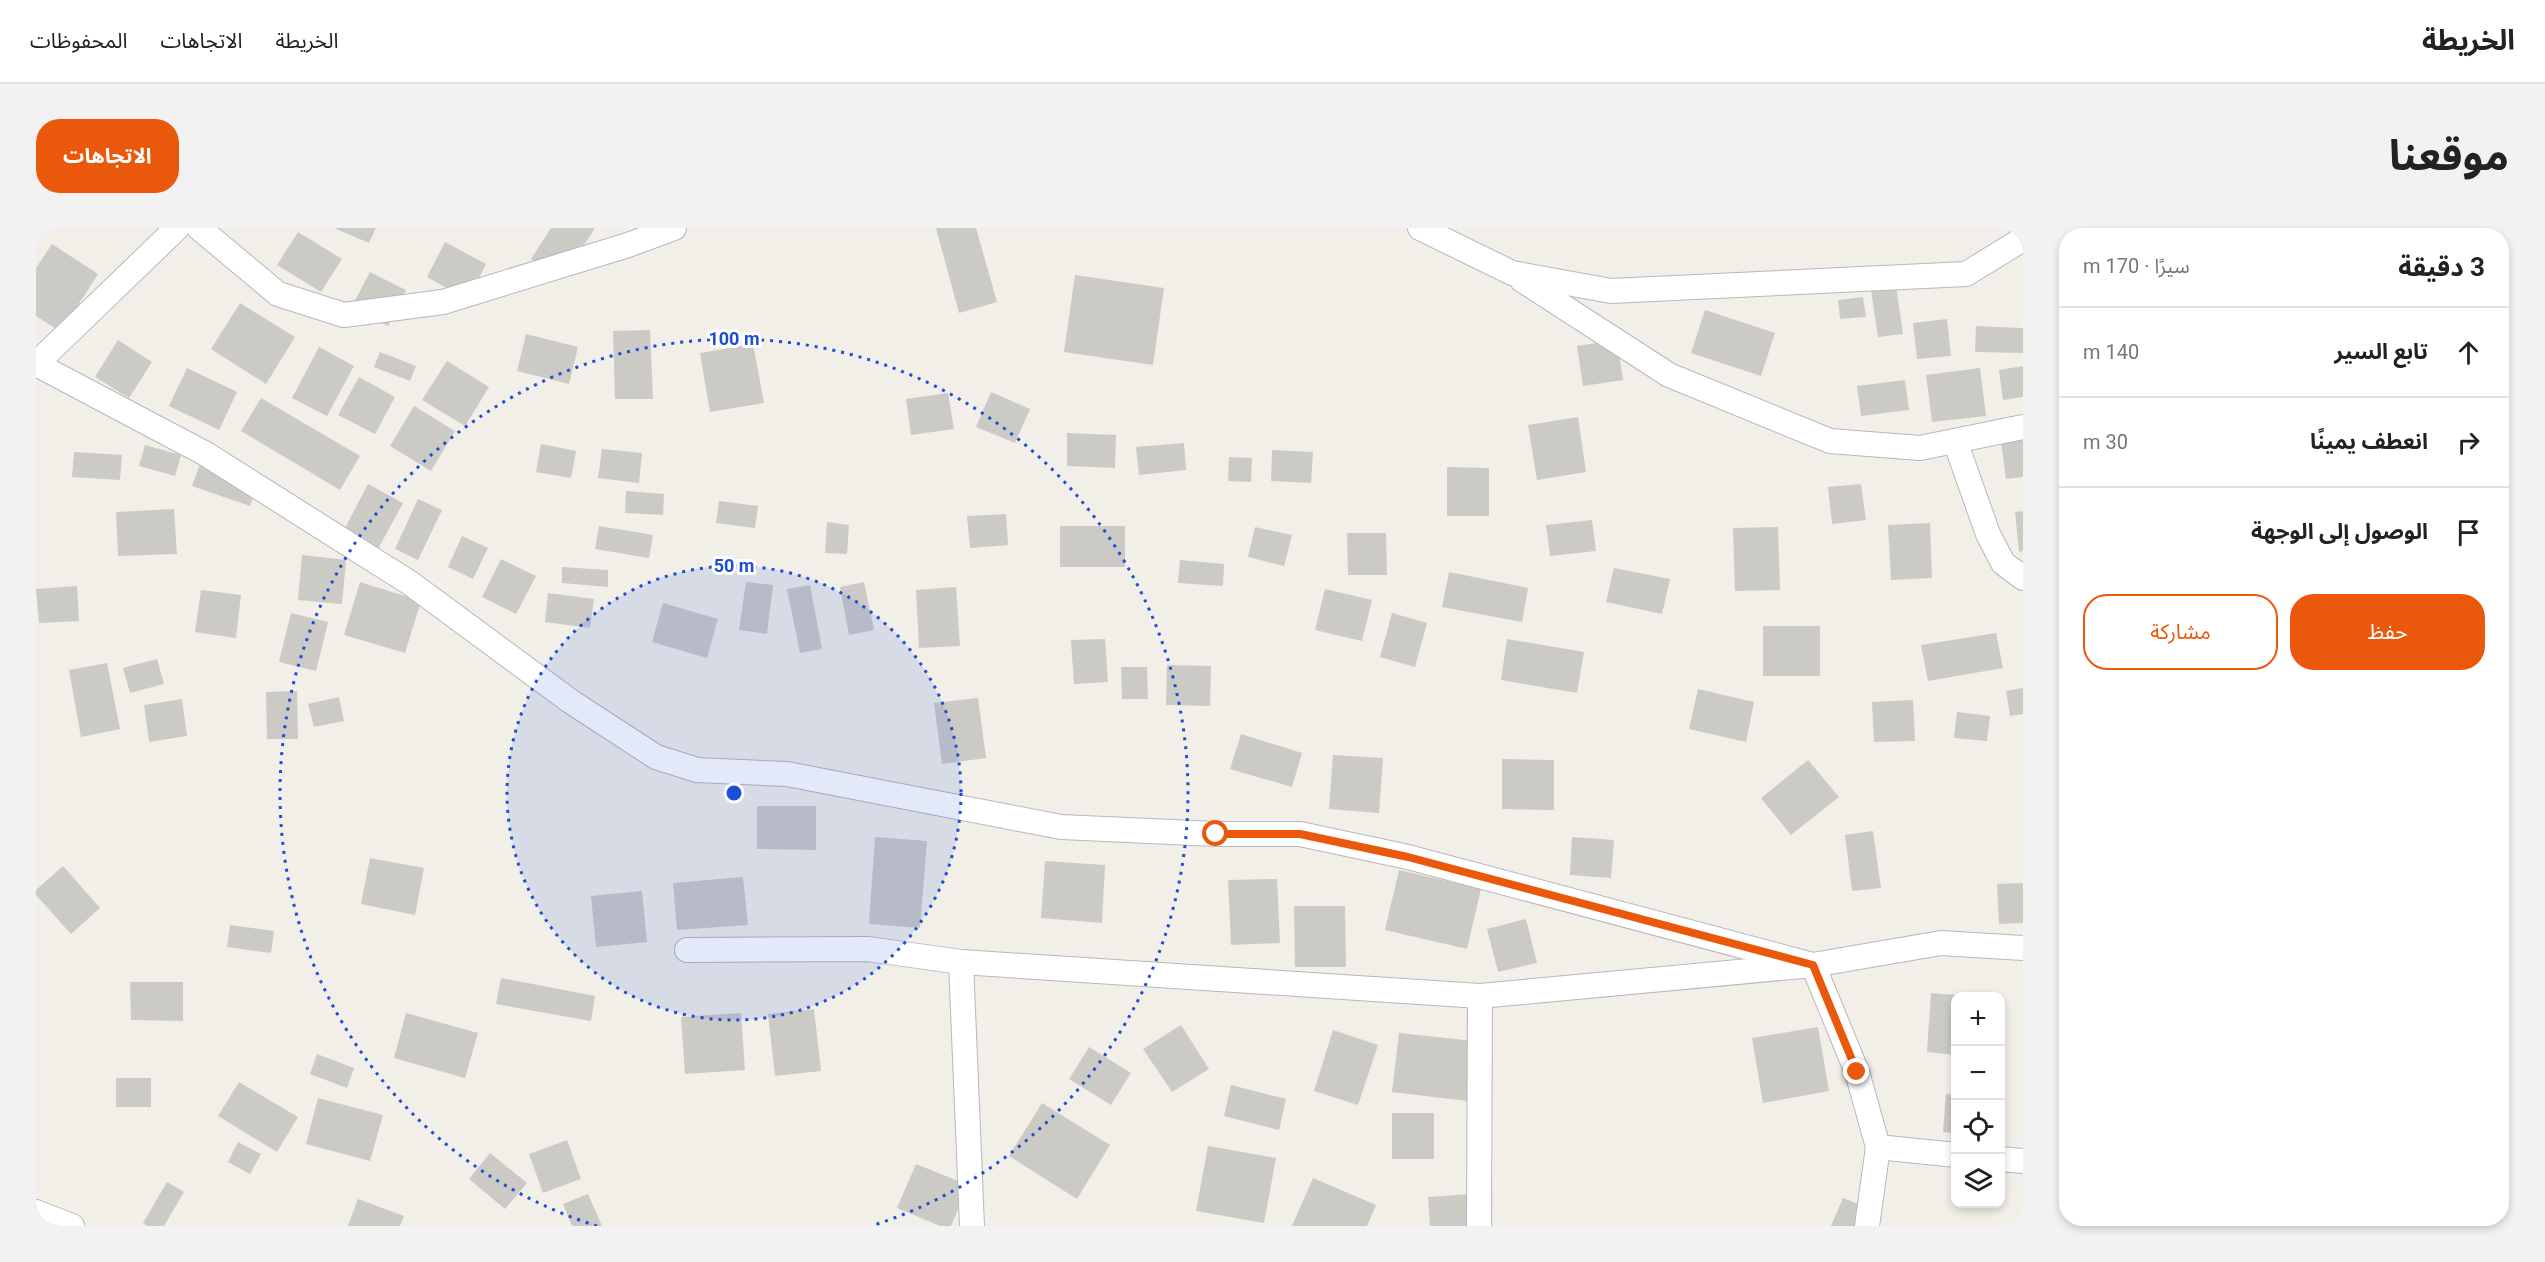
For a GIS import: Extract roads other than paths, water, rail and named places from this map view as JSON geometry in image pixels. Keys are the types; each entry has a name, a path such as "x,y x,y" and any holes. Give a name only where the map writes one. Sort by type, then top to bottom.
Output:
{"street":[{"path":"177,228 36,364 206,454 391,570 570,702 656,757 697,770 787,774 1061,827 1216,834 1300,834 1408,857 1813,965"},
{"path":"199,228 278,294 344,315 443,302 628,245 674,228"},
{"path":"1420,228 1512,273 1669,375 1830,441 1920,448 2023,427"},
{"path":"1512,273 1611,291 1966,273 2023,239"},
{"path":"1955,441 1988,534 2003,563 2023,578"},
{"path":"687,950 868,949 960,962 1480,996 1813,965 1941,943 2023,948"},
{"path":"960,962 972,1226"},
{"path":"1813,965 1857,1072 1878,1148 1867,1226"},
{"path":"1479,1226 1480,996"},
{"path":"1878,1148 1951,1155"},
{"path":"2005,1159 2023,1161"},
{"path":"36,1212 72,1226"}]}
